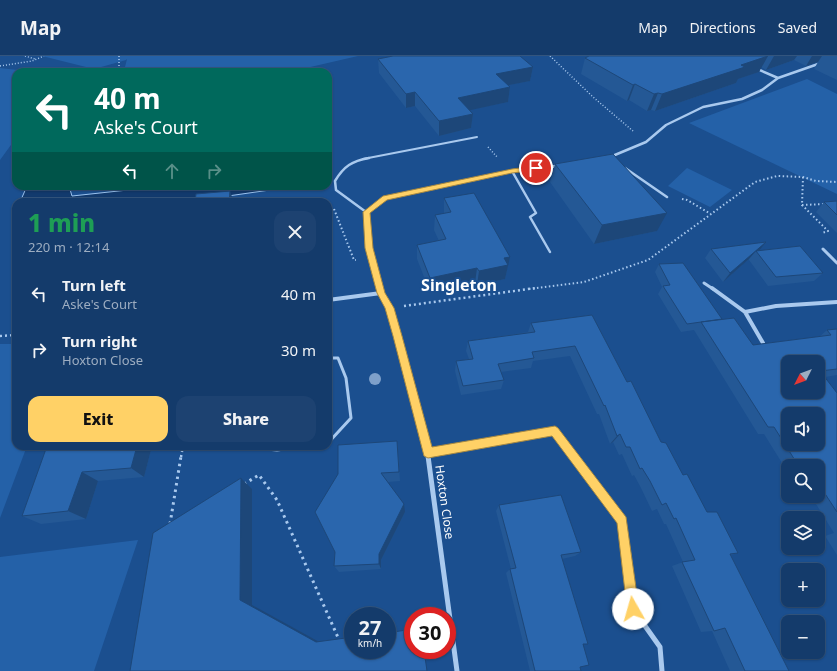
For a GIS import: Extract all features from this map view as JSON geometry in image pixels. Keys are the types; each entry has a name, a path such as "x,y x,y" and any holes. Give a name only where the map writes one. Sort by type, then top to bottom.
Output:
{"street":[{"path":"604,158 611,157 646,142 666,125 703,107 742,99 762,90 778,78 823,62"},
{"path":"750,66 778,78"},
{"path":"366,212 385,198 512,171 560,166"},
{"name":"Hoxton Close","path":"366,212 369,248 381,293 390,308 428,453 457,671"},
{"path":"823,249 837,263"},
{"path":"704,283 745,312 763,343"},
{"path":"332,299 381,293"},
{"path":"745,312 776,306 837,302"},
{"path":"428,453 555,431 622,521 633,609 660,647 662,671"}],"lane":[{"path":"366,212 336,190 335,181 341,170 356,160 477,137"},
{"path":"611,157 617,162"},
{"path":"623,167 667,198"},
{"path":"512,171 536,213 530,217 550,252"},
{"path":"332,358 338,358 346,378 351,418 332,439"}],"path":[{"path":"26,56 35,59"},
{"path":"0,66 44,56"},
{"path":"119,68 120,56"},
{"path":"550,56 593,97 646,142"},
{"path":"477,137 492,150 507,172"},
{"path":"390,308 584,282 648,260 755,182 777,176 803,177 837,182"},
{"path":"803,177 802,205 828,231 818,234"},
{"path":"667,198 687,200 711,214"},
{"path":"802,205 830,204"},
{"path":"333,206 354,260 374,264"},
{"path":"0,336 12,335"},
{"path":"169,531 182,450"},
{"path":"240,487 259,475 277,500 340,642"}],"shaded area":[{"path":"42,56 358,56 306,68 125,68 127,59 98,68 90,68"},
{"path":"0,68 12,69 12,144 0,160"},
{"path":"807,79 837,94 837,194 689,123"},
{"path":"687,168 732,190 710,207 668,186"},
{"path":"25,190 70,190 72,196 128,190 270,190 214,198 22,198"},
{"path":"0,344 12,344 12,450 26,450 0,518"},
{"path":"138,540 94,671 0,671 0,557"}],"building":[{"path":"393,56 520,56 533,67 496,74 510,87 458,98 473,114 439,121 415,92 406,94 378,59"},
{"path":"589,56 768,56 741,65 745,67 662,94 654,94 635,84 633,85 585,58"},
{"path":"613,154 667,213 602,225 555,164"},
{"path":"230,191 229,198 196,198 196,194"},
{"path":"474,193 510,257 504,258 508,265 479,271 477,268 430,278 417,245 446,239 435,215 451,212 444,198"},
{"path":"837,201 837,215 824,202"},
{"path":"766,242 730,273 711,249"},
{"path":"800,246 823,273 776,277 756,251"},
{"path":"683,263 722,319 687,324 663,286 670,285 659,264"},
{"path":"592,315 627,382 631,381 661,442 666,443 683,475 687,474 707,512 717,512 738,553 730,554 781,655 781,659 783,659 789,671 745,671 725,628 714,631 682,562 695,560 676,518 674,519 666,503 662,505 650,481 642,468 640,469 630,447 626,447 620,434 617,436 605,405 604,406 575,346 532,352 534,358 498,364 504,380 463,386 456,361 473,359 468,341 535,332 531,323"},
{"path":"734,318 753,345 831,335 827,330 837,329 837,369 825,370 825,355 781,355 781,399 825,399 825,377 837,393 837,512 825,494 825,459 794,459 789,451 825,451 825,407 781,407 781,438 774,427 768,427 701,322"},
{"path":"397,441 399,472 381,473 404,504 379,554 379,564 334,566 335,552 315,512 338,474 338,445"},
{"path":"46,450 136,450 131,468 82,472 68,511 22,516"},
{"path":"241,478 240,600 316,642 344,638 344,659 396,659 396,632 404,630 404,659 425,659 427,671 130,671 153,533"},
{"path":"561,495 581,552 561,555 588,644 583,644 589,665 580,667 581,671 535,671 510,569 516,568 499,505"}],"district":[{"name":"Singleton","path":"459,285"}],"route":[{"path":"536,168 512,171 385,198 366,212 369,248 381,293 390,308 428,453 555,431 622,521 633,609"}]}
